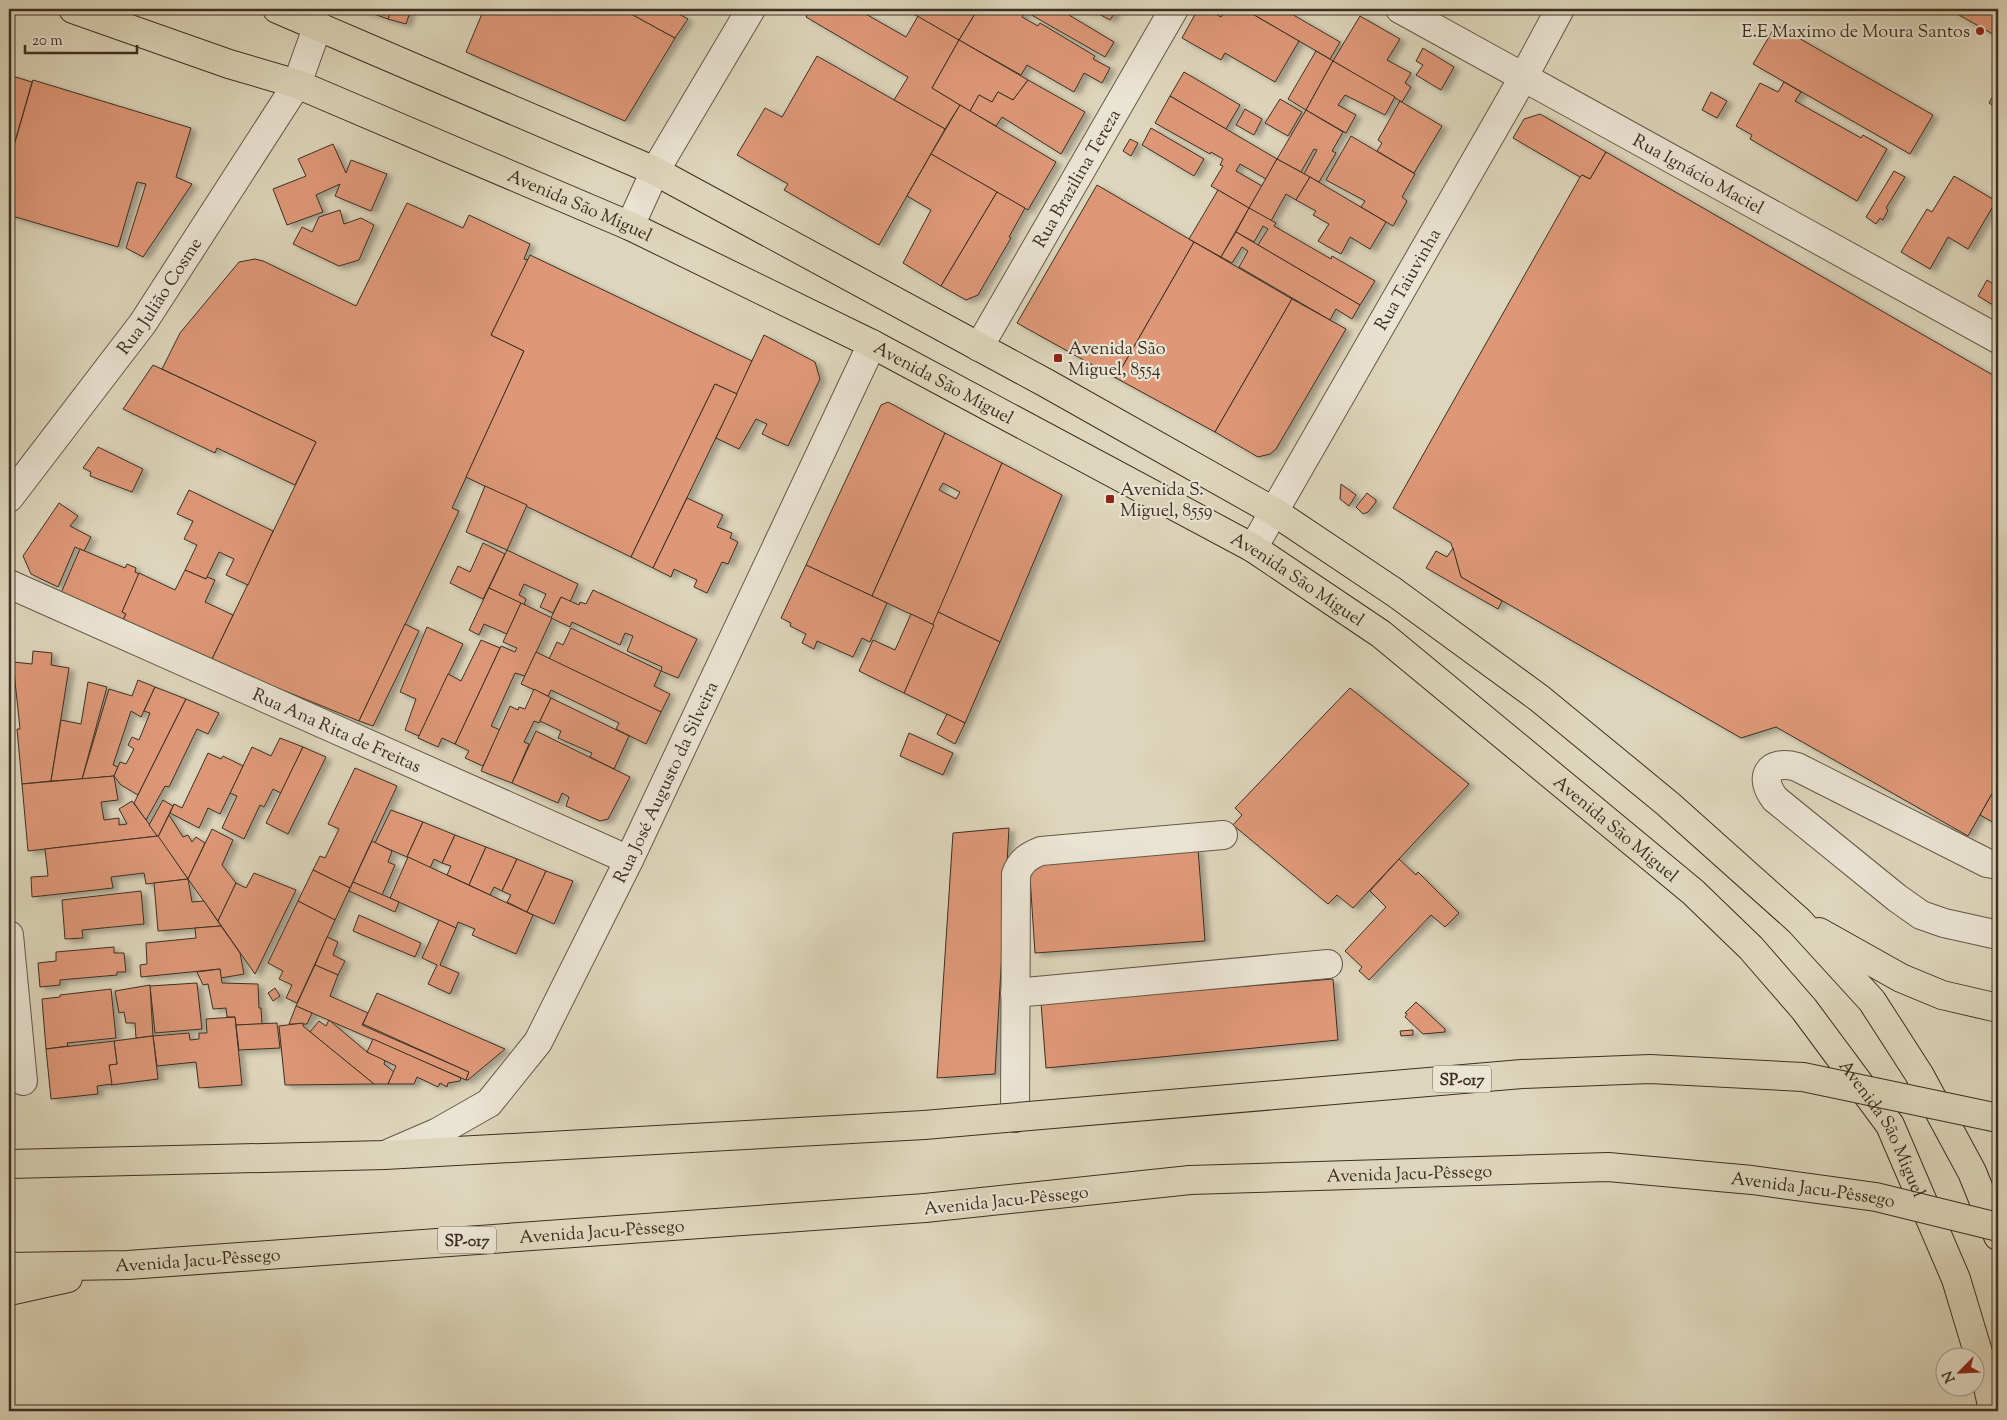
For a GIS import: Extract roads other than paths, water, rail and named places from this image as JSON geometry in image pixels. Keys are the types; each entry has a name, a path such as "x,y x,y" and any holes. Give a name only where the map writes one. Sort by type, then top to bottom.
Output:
{"main road":[{"name":"Avenida São Miguel","path":"73,9 229,64 297,84 630,226 872,344 1253,548 1380,634 1693,892 1751,948 1804,1009 1890,1125 1956,1278 1987,1382 1993,1411"},
{"path":"277,9 656,171 979,347 1273,511 1394,592 1539,698 1668,804 1799,922 1872,1001 1920,1074 1972,1172 1998,1236"},
{"path":"1799,922 1901,978 1942,995 1998,1008"},
{"name":"SP-017","path":"9,1164 385,1155 924,1125 1522,1074 1650,1069 1803,1077 1998,1118"},
{"name":"Avenida Jacu-Pêssego","path":"9,1267 128,1265 925,1208 1190,1180 1608,1167 1752,1180 1876,1197 1998,1227"},
{"path":"9,1291 128,1265"}],"street":[{"path":"630,226 656,171 750,9"},
{"name":"Rua Brazilina Tereza","path":"979,347 1174,9"},
{"name":"Rua Ignácio Maciel","path":"1400,9 1998,338"},
{"name":"Rua Taiuvinha","path":"1253,548 1523,78 1560,9"},
{"path":"297,84 318,25"},
{"name":"Rua Julião Cosme","path":"9,498 143,323 297,84"},
{"name":"Rua José Augusto da Silveira","path":"385,1155 438,1132 489,1103 538,1042 629,860 872,344"},
{"name":"Rua Ana Rita de Freitas","path":"9,584 629,860"},
{"path":"1998,865 1987,863 1796,767 1786,764 1776,765 1769,770 1765,780 1775,800 1896,898 1921,915 1944,923 1998,935"},
{"path":"1015,1118 1016,874 1020,864 1029,856 1041,851 1223,835"},
{"path":"9,936 23,1081"},
{"path":"1015,993 1328,964"}],"place":[{"name":"E.E Maximo de Moura Santos","path":"1980,31"},
{"name":"Avenida São Miguel, 8554","path":"1058,358"},
{"name":"Avenida S. Miguel, 8559","path":"1110,499"}]}
